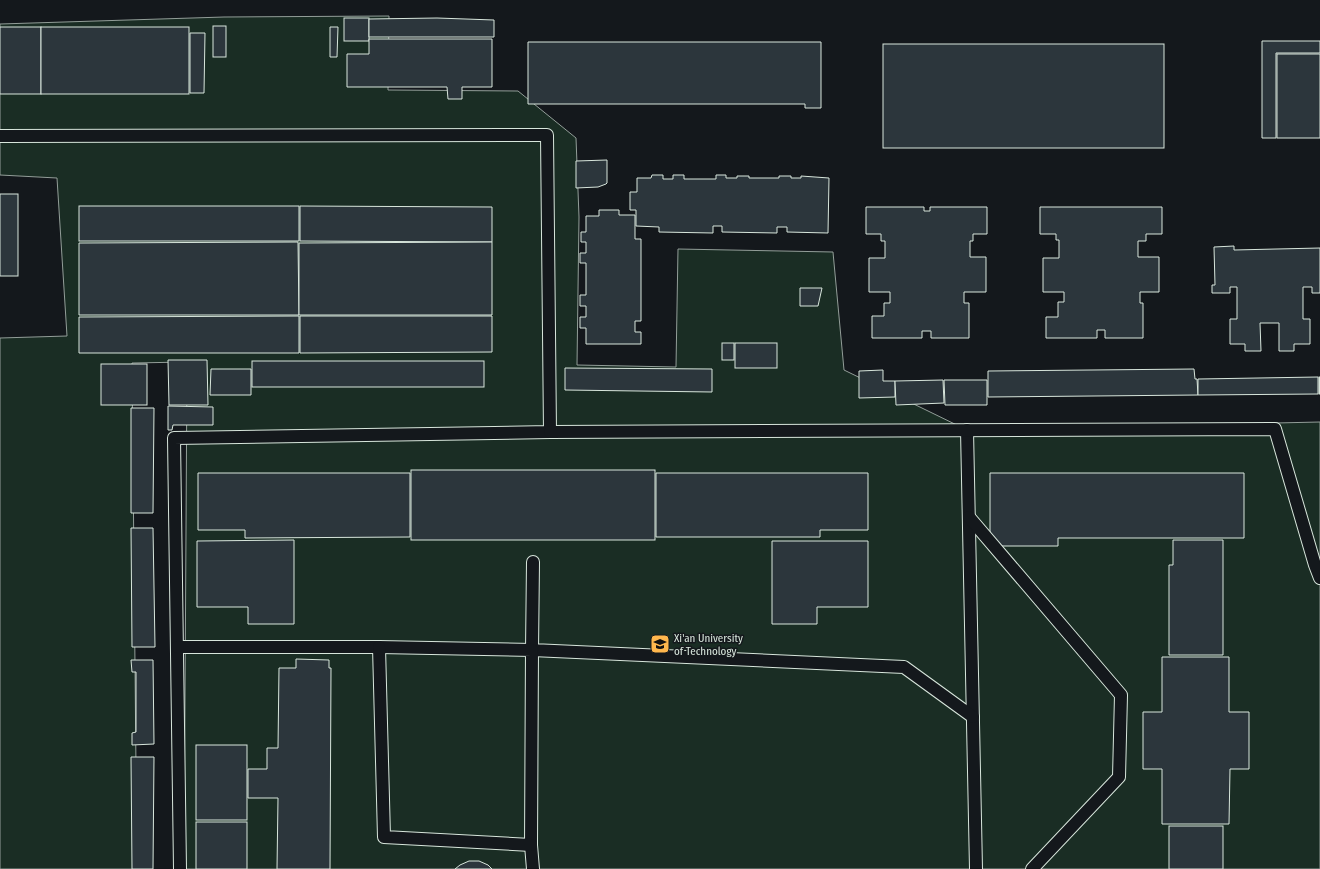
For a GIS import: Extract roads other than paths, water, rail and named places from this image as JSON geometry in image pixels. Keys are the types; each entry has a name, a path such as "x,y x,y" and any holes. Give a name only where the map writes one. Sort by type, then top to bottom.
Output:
{"lane":[{"path":"0,136 547,135 550,432"},
{"path":"180,869 174,438 550,432 1275,429 1320,578"},
{"path":"967,430 976,869"},
{"path":"969,517 1121,696 1119,776 1032,869"},
{"path":"533,562 531,845 533,869"},
{"path":"177,647 379,647 532,650 904,666 973,717"},
{"path":"379,647 384,837 531,845"}],"place":[{"name":"Xi'an University of Technology","path":"660,644"}]}
